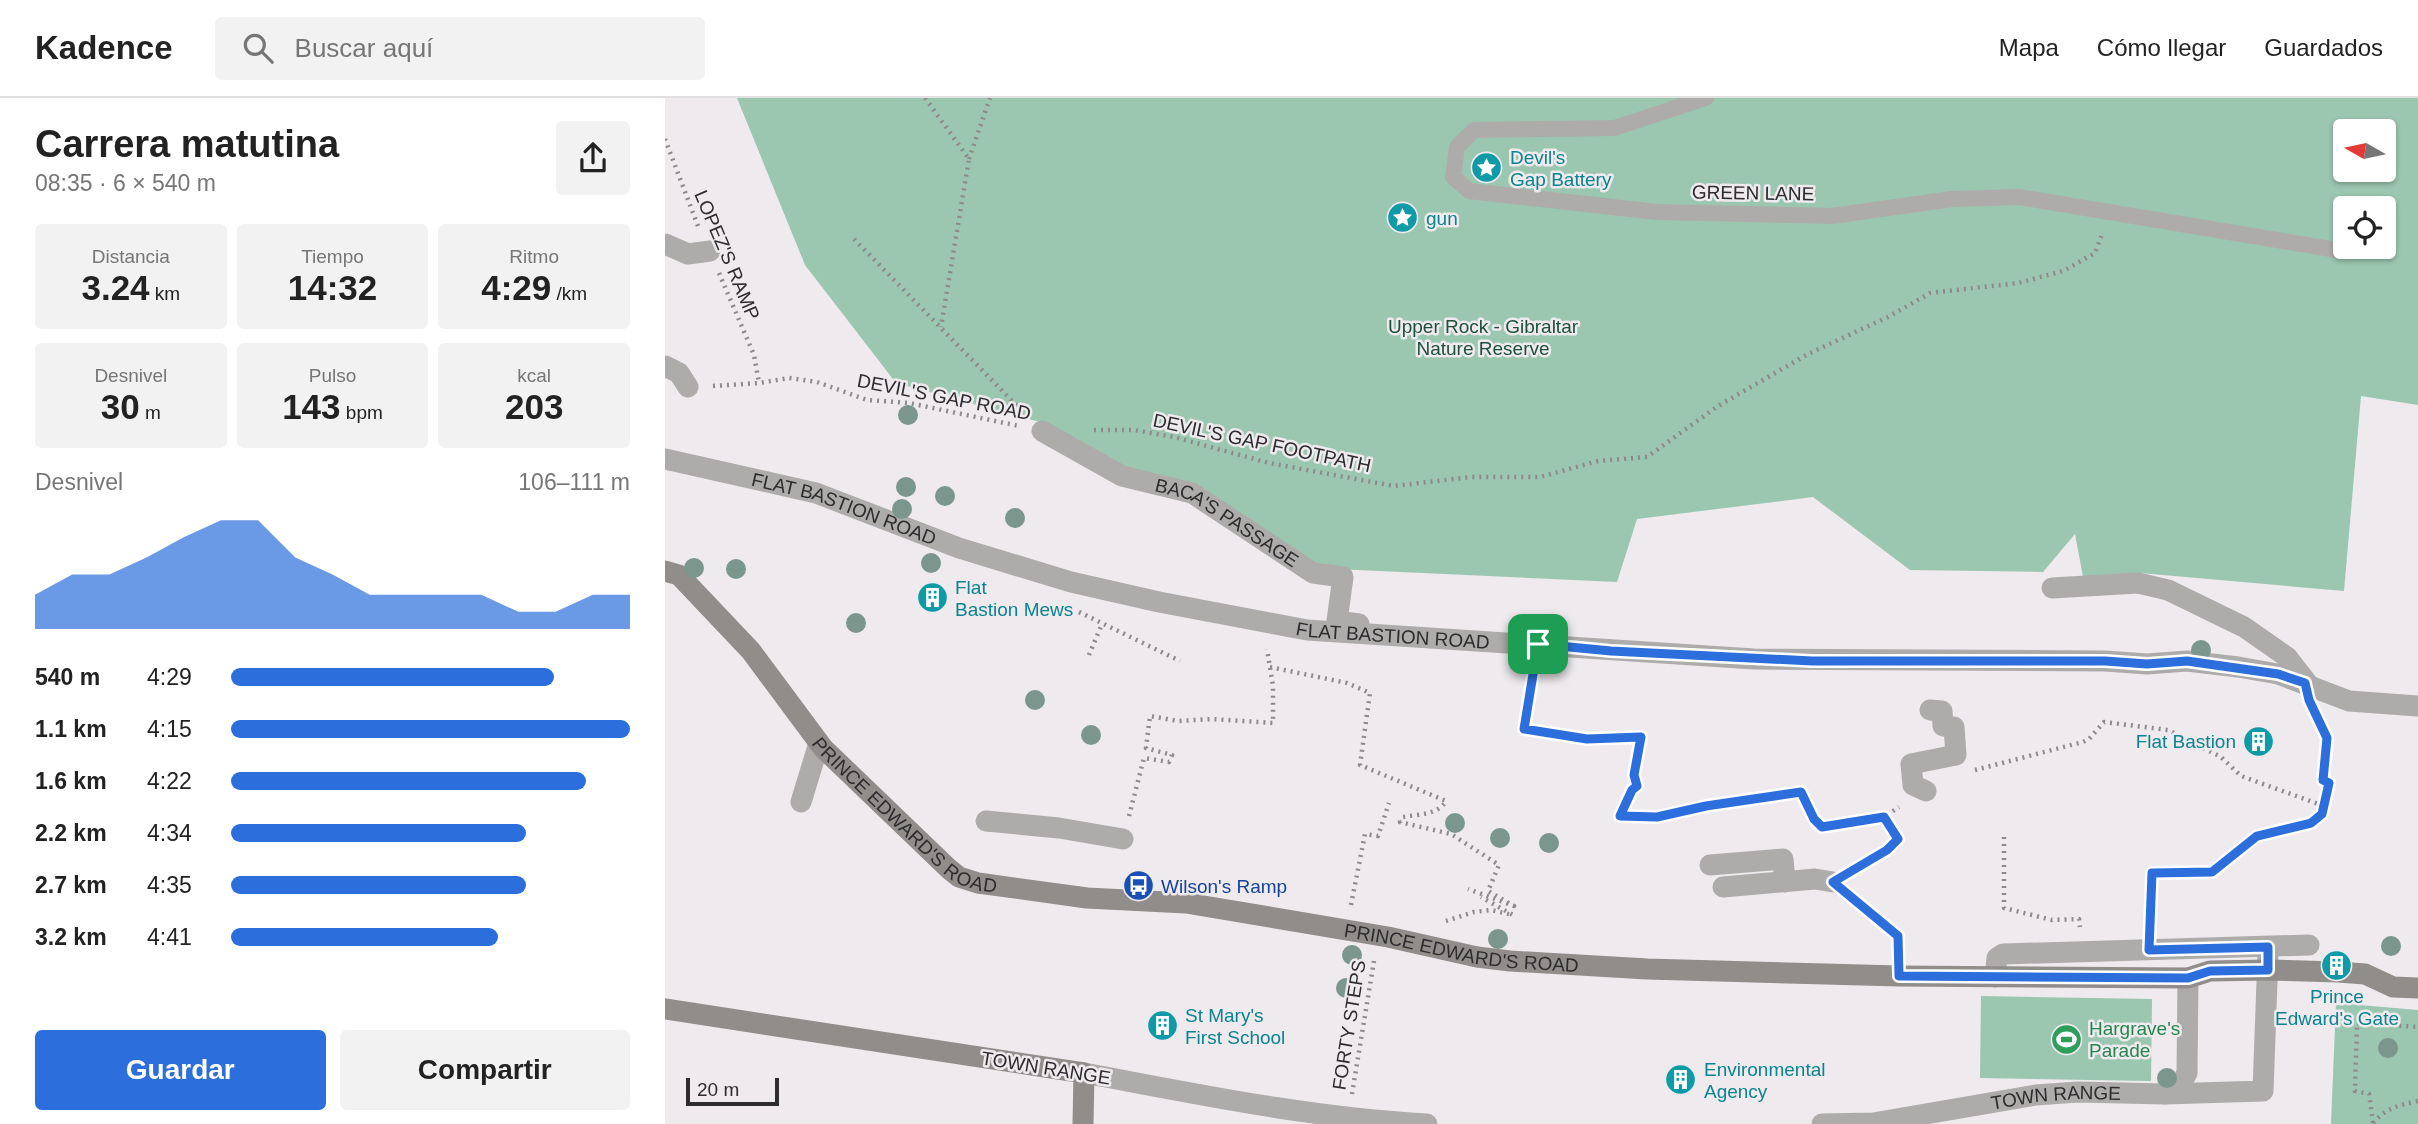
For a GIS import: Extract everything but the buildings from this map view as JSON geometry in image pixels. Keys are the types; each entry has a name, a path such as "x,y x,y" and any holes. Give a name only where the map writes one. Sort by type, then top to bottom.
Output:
{"street":[{"path":"665,244 688,254 710,251"},
{"path":"665,366 680,373 688,387"},
{"name":"BACA'S PASSAGE","path":"1042,431 1122,476 1192,493 1313,573 1343,577 1337,621 1359,622 1357,633"},
{"name":"FLAT BASTION ROAD","path":"665,459 816,493 959,548 1082,584 1172,605 1296,628 1611,651 1812,661 2105,661 2147,664 2187,661 2278,674 2350,701 2418,706"},
{"name":"PRINCE EDWARD'S ROAD","path":"665,571 679,575 751,650 819,743 959,877 978,883 1087,898 1186,904 1510,961 1647,969 1899,976 2188,978 2210,971 2268,970 2365,974 2393,987 2418,988"},
{"path":"2052,588 2138,583 2168,590 2244,627 2287,657 2307,684"},
{"path":"1926,791 1913,785 1911,764 1957,755 1954,727 1943,726 1942,710 1930,710"},
{"path":"801,802 819,743"},
{"path":"986,821 1059,828 1123,839"},
{"path":"1710,865 1783,859 1786,881"},
{"path":"1723,887 1815,879 1833,882"},
{"path":"1995,977 1997,958 2003,954 2309,945"},
{"path":"2268,947 2268,970"},
{"name":"TOWN RANGE","path":"1822,1124 1873,1123 2036,1095 2078,1092 2165,1094 2263,1091 2268,970"},
{"path":"2165,1094 2175,1091 2187,1073 2188,978"},
{"name":"TOWN RANGE","path":"665,1009 1084,1073 1348,1119 1427,1124"},
{"path":"1083,1124 1084,1073"}],"lane":[{"name":"GREEN LANE","path":"1706,98 1614,128 1474,130 1457,147 1453,177 1469,191 1657,212 1832,216 1952,199 2019,197 2333,249"}],"path":[{"path":"925,98 969,159"},
{"path":"940,328 969,159 990,98"},
{"name":"LOPEZ'S RAMP","path":"665,139 693,216 754,355 759,383"},
{"path":"854,239 1042,431"},
{"name":"DEVIL'S GAP FOOTPATH","path":"1083,431 1134,429 1269,463 1394,486 1471,477 1540,477 1598,461 1647,457 1718,406 1810,353 1888,317 1930,293 2018,283 2063,271 2095,253"},
{"name":"DEVIL'S GAP ROAD","path":"759,383 789,378 817,382 867,400 909,403 1042,431"},
{"path":"1069,607 1179,661"},
{"path":"1089,655 1102,624"},
{"path":"1538,644 1524,729 1587,739 1641,737 1634,775 1637,786 1632,790 1620,816 1657,817 1706,806 1801,792 1814,819 1822,827 1884,817 1926,791"},
{"path":"1123,839 1144,758 1169,762 1172,755 1146,748 1150,716 1178,721 1212,719 1273,723 1274,709 1267,649"},
{"path":"1270,667 1347,683 1370,693 1360,765 1446,801 1436,812 1403,817 1399,822 1451,834 1499,865 1488,891 1514,906 1468,890 1513,915 1490,910 1474,912 1450,921"},
{"path":"2149,950 2152,873 2212,872 2257,836 2311,823 2322,814 2329,783 2323,780 2327,738 2309,700 2307,684"},
{"path":"1968,772 2083,742 2104,722 2137,725 2168,730 2221,757 2241,776 2323,806"},
{"path":"1362,907 1351,906 1365,834 1378,836 1389,803"},
{"path":"1884,817 1898,839 1887,850 1833,882 1898,936 1899,976"},
{"path":"2004,837 2004,908 2052,920 2079,919 2083,953"},
{"name":"FORTY STEPS","path":"1348,1119 1378,936"},
{"path":"2373,1124 2369,1094 2355,1091 2357,1023 2418,1027"},
{"path":"2373,1124 2384,1111 2418,1101"}],"green space":[{"name":"Upper Rock - Gibraltar Nature Reserve","path":"737,98 2418,98 2418,405 2361,396 2344,591 2140,573 2083,577 2075,534 2043,572 1910,570 1813,497 1637,519 1617,582 1314,568 1127,471 1047,424 896,383 805,265"},
{"name":"Hargrave's Parade","path":"1981,996 2152,999 2151,1081 1980,1078"},
{"path":"2336,1003 2418,1010 2418,1124 2331,1124"}],"place":[{"name":"Devil's Gap Battery","path":"1487,168"},
{"name":"gun","path":"1403,218"},
{"name":"Flat Bastion Mews","path":"932,598"},
{"name":"Flat Bastion","path":"2259,741"},
{"name":"Wilson's Ramp","path":"1138,886"},
{"name":"Prince Edward's Gate","path":"2337,965"},
{"name":"St Mary's First School","path":"1162,1026"},
{"name":"Hargrave's Parade","path":"2066,1039"},
{"name":"Environmental Agency","path":"1681,1080"}],"route":[{"path":"1538,644 1611,651 1812,661 2105,661 2147,664 2187,661 2278,674 2305,683 2309,700 2327,738 2323,780 2329,783 2322,814 2311,823 2257,836 2212,872 2152,873 2149,950 2268,947 2268,970 2210,971 2188,978 1899,976 1898,936 1833,882 1887,850 1898,839 1884,817 1822,827 1814,819 1801,792 1706,806 1657,817 1620,816 1632,790 1637,786 1634,775 1641,737 1587,739 1524,729 1538,644"}]}
